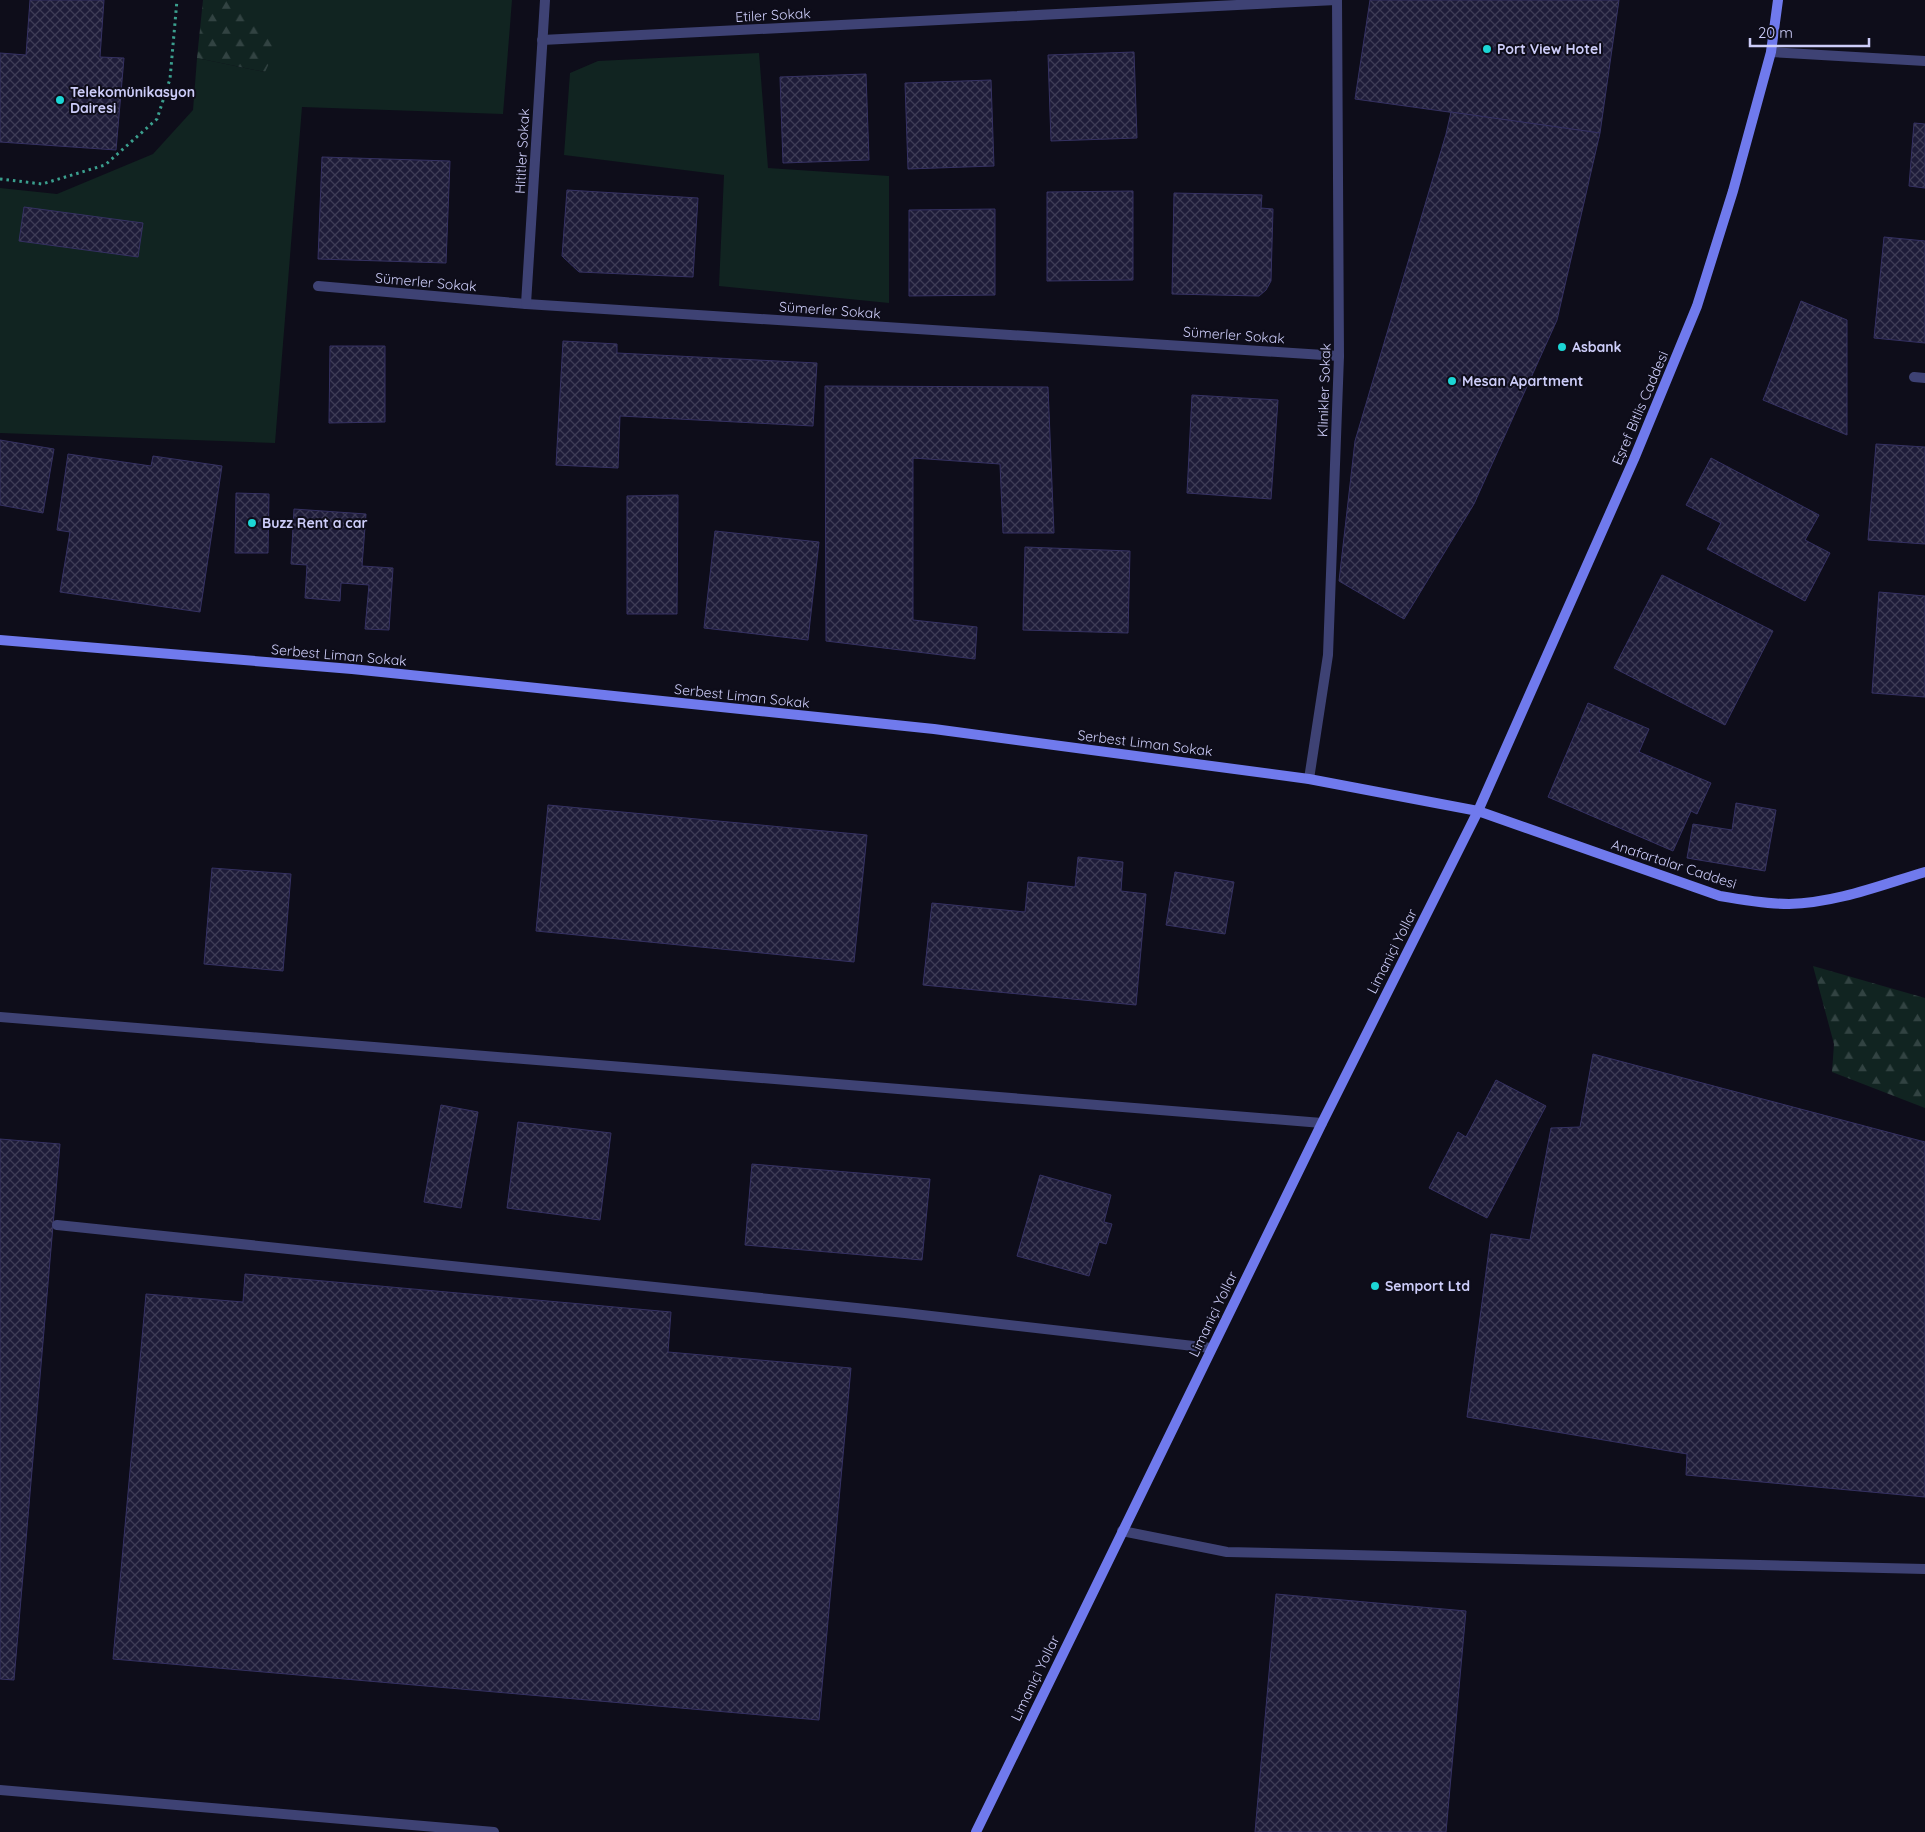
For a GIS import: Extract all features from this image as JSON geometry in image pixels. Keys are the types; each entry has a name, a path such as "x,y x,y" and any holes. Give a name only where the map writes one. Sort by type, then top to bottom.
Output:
{"main road":[{"name":"Eşref Bitlis Caddesi","path":"1478,811 1634,459 1697,306 1733,191 1771,52 1778,0"},
{"name":"Serbest Liman Sokak","path":"0,640 352,669 934,730 1308,778 1478,811"},
{"name":"Anafartalar Caddesi","path":"1478,811 1720,896 1757,903 1790,904 1828,900 1925,872"},
{"name":"Limaniçi Yollar","path":"976,1832 1322,1122 1478,811"}],"street":[{"name":"Hititler Sokak","path":"526,304 545,0"},
{"name":"Etiler Sokak","path":"542,40 1337,0"},
{"name":"Klinikler Sokak","path":"1308,778 1328,655 1340,356 1337,0"},
{"path":"1771,52 1925,60"},
{"name":"Sümerler Sokak","path":"318,286 526,304 1340,356"},
{"path":"1914,377 1925,378"},
{"path":"0,1017 1322,1122"},
{"path":"57,1225 905,1313 1211,1348"},
{"path":"1122,1531 1227,1552 1925,1569"},
{"path":"0,1790 494,1832"}],"path":[{"path":"0,179 42,184 106,165 157,119 170,79 177,0"}],"green space":[{"path":"203,0 227,0 279,42 265,72 197,58"},
{"path":"227,0 512,0 503,114 302,107 275,443 0,433 0,188 57,194 153,154 193,110 197,58 265,72"},
{"path":"759,53 768,168 889,176 889,303 719,286 724,175 564,155 570,73 598,61"},
{"path":"1813,966 1925,998 1925,1108 1832,1072 1834,1044"}],"building":[{"name":"Telekomünikasyon Dairesi","path":"30,0 104,0 100,57 124,58 116,150 0,142 0,53 26,55"},
{"name":"Port View Hotel","path":"1370,0 1619,0 1600,133 1355,99"},
{"path":"1134,52 1137,138 1051,141 1048,55"},
{"path":"866,74 869,160 783,163 780,77"},
{"path":"991,80 994,166 908,169 905,83"},
{"name":"Mesan Apartment","path":"1451,112 1600,133 1557,320 1474,504 1404,619 1339,581 1355,441"},
{"path":"1914,123 1925,124 1925,188 1909,186"},
{"path":"322,157 450,161 446,263 318,259"},
{"path":"567,190 698,198 693,277 579,272 562,256"},
{"path":"1133,191 1133,280 1047,281 1047,192"},
{"path":"1174,193 1262,195 1261,208 1273,209 1271,281 1266,290 1259,296 1172,294"},
{"path":"24,207 143,223 138,257 19,241"},
{"path":"995,209 995,295 909,296 909,210"},
{"path":"1884,237 1925,241 1925,343 1874,338"},
{"path":"1801,301 1847,320 1847,435 1763,400"},
{"path":"563,341 617,344 617,353 817,363 813,426 620,416 618,468 556,465"},
{"path":"330,346 385,346 385,422 329,423"},
{"path":"825,386 1048,387 1054,533 1003,533 1000,464 913,458 913,620 977,627 975,659 826,641"},
{"path":"1192,395 1278,400 1271,499 1187,493"},
{"path":"0,440 54,449 43,513 0,505"},
{"path":"1876,444 1925,447 1925,544 1868,540"},
{"path":"68,454 151,466 153,456 222,466 200,612 60,592 70,532 57,530"},
{"path":"1711,458 1819,515 1805,540 1830,553 1805,601 1707,549 1721,523 1686,505"},
{"name":"Buzz Rent a car","path":"236,493 269,494 268,553 235,553"},
{"path":"678,495 677,614 627,614 627,496"},
{"path":"294,509 366,514 362,566 393,568 389,630 365,629 369,585 341,583 340,601 305,598 307,565 291,564"},
{"path":"715,531 819,542 808,640 704,628"},
{"path":"1025,547 1130,551 1128,633 1023,630"},
{"path":"1662,575 1773,631 1725,725 1614,668"},
{"path":"1879,592 1925,596 1925,697 1872,693"},
{"path":"1588,703 1649,729 1639,752 1711,783 1697,814 1691,811 1673,851 1548,797"},
{"path":"1736,803 1776,810 1765,871 1687,858 1693,824 1732,830"},
{"path":"548,805 867,835 854,962 536,931"},
{"path":"1078,857 1123,862 1121,891 1146,894 1136,1005 923,985 932,903 1025,912 1028,882 1075,887"},
{"path":"212,868 291,874 283,971 204,964"},
{"path":"1175,872 1234,882 1225,934 1166,925"},
{"path":"1593,1054 1925,1142 1925,1497 1686,1475 1687,1454 1467,1417 1491,1234 1530,1240 1551,1128 1580,1127"},
{"path":"1496,1080 1546,1106 1487,1218 1429,1188 1458,1132 1466,1137"},
{"path":"441,1105 478,1112 461,1208 424,1202"},
{"path":"518,1122 611,1133 600,1220 507,1208"},
{"path":"0,1139 60,1144 14,1680 0,1679"},
{"path":"752,1164 930,1179 922,1260 745,1245"},
{"path":"1040,1175 1111,1195 1104,1222 1112,1224 1106,1244 1099,1242 1089,1276 1017,1256"},
{"path":"245,1274 671,1312 668,1352 851,1368 819,1720 113,1659 146,1294 243,1302"},
{"path":"1276,1594 1466,1611 1446,1832 1255,1832"}],"place":[{"name":"Port View Hotel","path":"1487,49"},
{"name":"Telekomünikasyon Dairesi","path":"60,100"},
{"name":"Asbank","path":"1562,347"},
{"name":"Mesan Apartment","path":"1452,381"},
{"name":"Buzz Rent a car","path":"252,523"},
{"name":"Semport Ltd","path":"1375,1286"}]}
